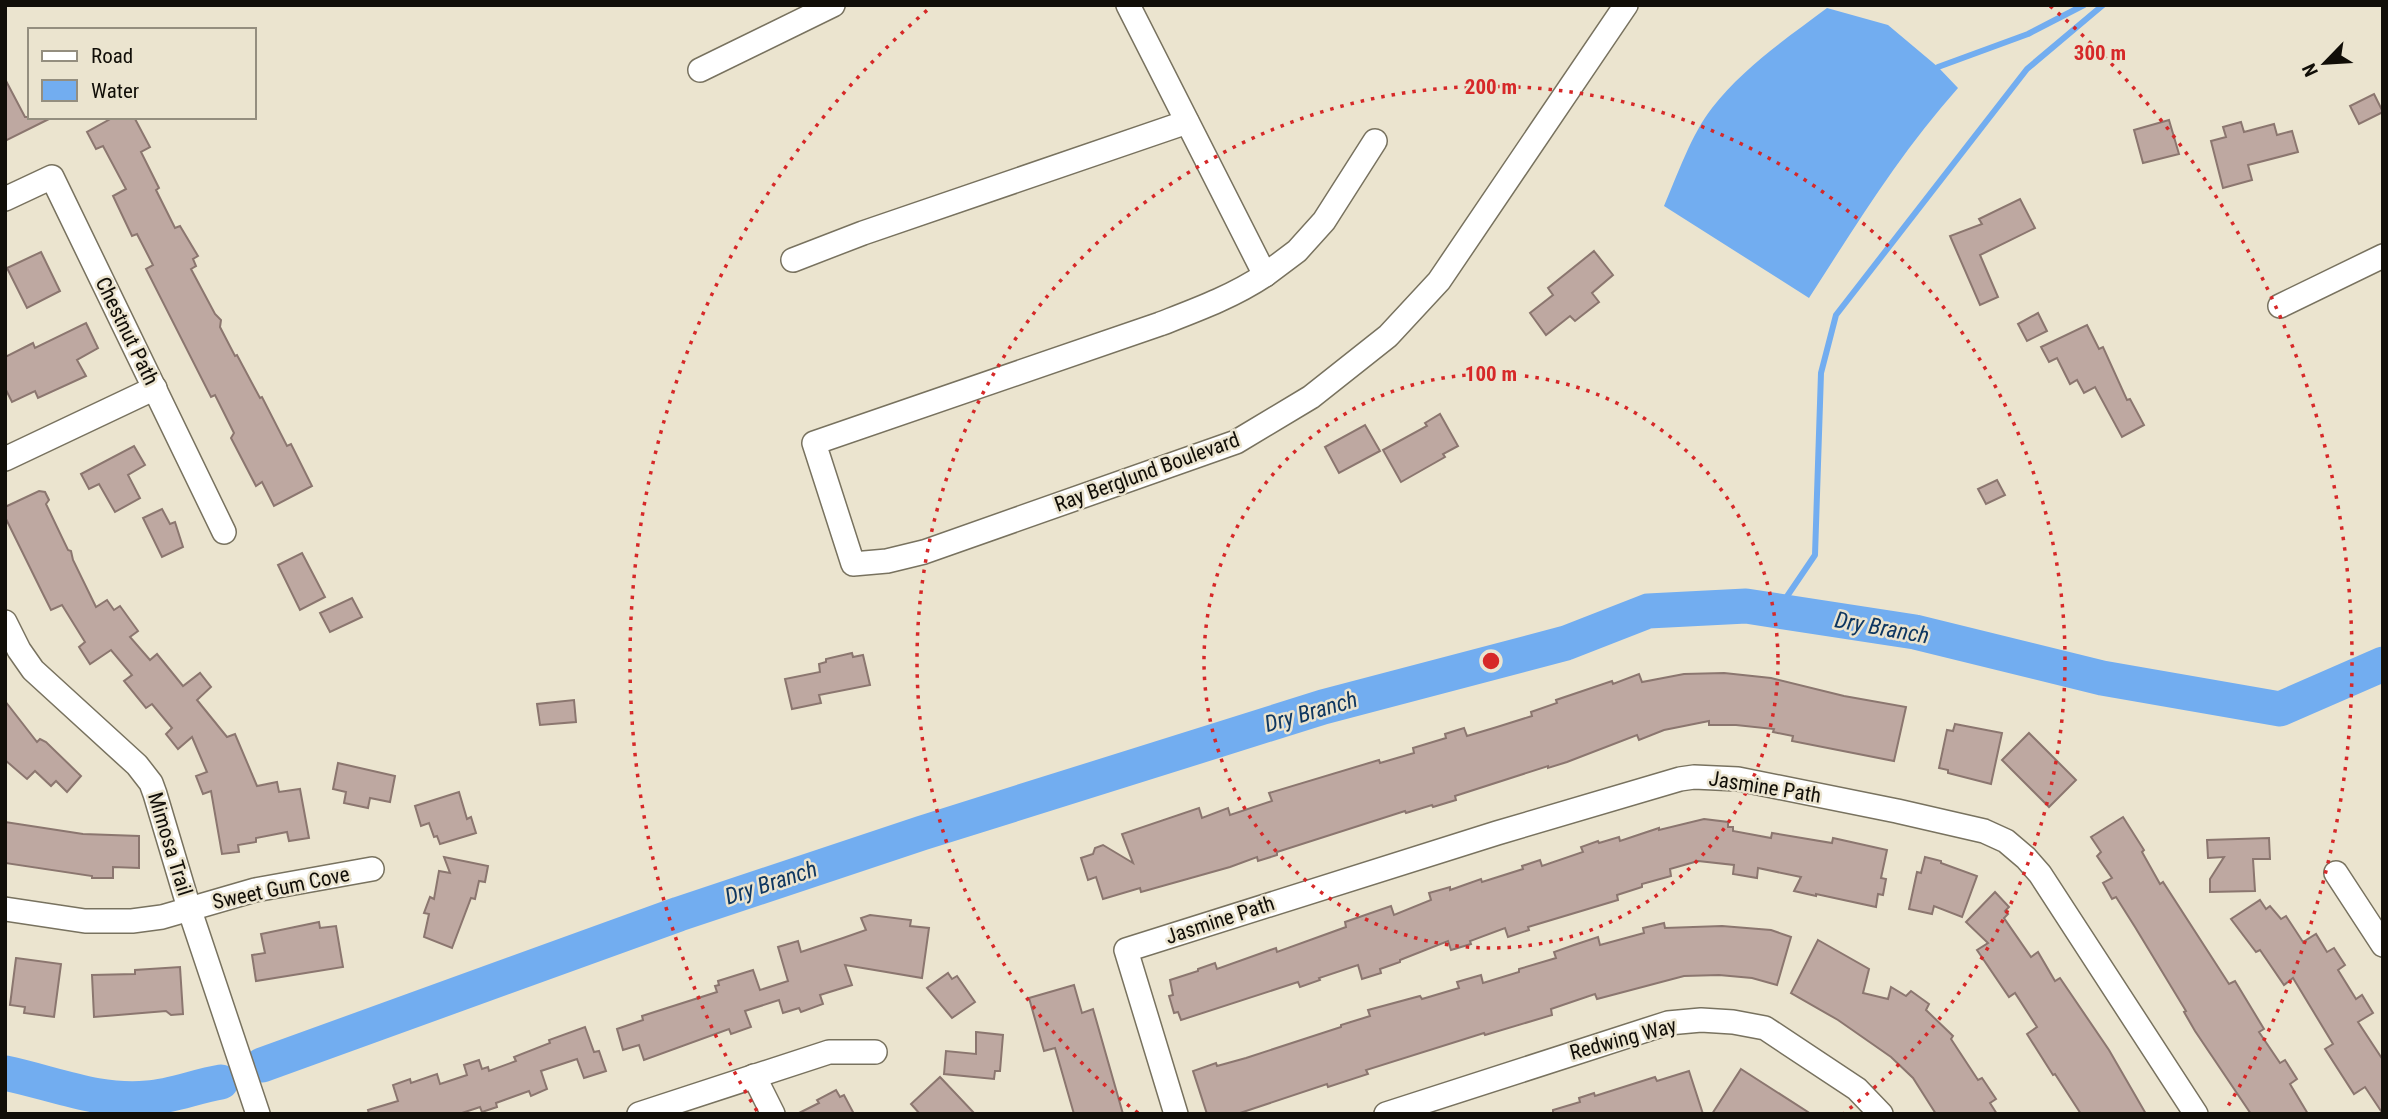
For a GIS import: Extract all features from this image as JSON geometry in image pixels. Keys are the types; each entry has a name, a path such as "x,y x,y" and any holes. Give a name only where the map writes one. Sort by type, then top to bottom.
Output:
{"street":[{"path":"700,71 833,5"},
{"path":"1128,5 1265,275 1297,251 1324,221 1374,141"},
{"name":"Ray Berglund Boulevard","path":"1265,275 1241,290 1172,319 814,443 853,564 887,561 924,552 1236,442 1311,397 1388,336 1439,281 1626,5"},
{"path":"793,260 863,233 1187,122"},
{"name":"Chestnut Path","path":"5,199 52,177 224,532"},
{"path":"2280,306 2383,256"},
{"path":"5,459 155,388"},
{"name":"Mimosa Trail","path":"5,622 33,670 137,765 151,783 189,908 258,1114"},
{"name":"Jasmine Path","path":"1176,1114 1126,950 1497,833 1680,779 1723,776 1947,822 1984,831 2006,841 2040,874 2196,1114"},
{"name":"Sweet Gum Cove","path":"5,909 101,922 162,917 255,890 372,869"},
{"path":"2336,873 2383,945"},
{"name":"Redwing Way","path":"1386,1114 1668,1023 1701,1020 1733,1021 1765,1028 1857,1089 1881,1114"},
{"path":"639,1114 829,1052 875,1052"},
{"path":"754,1076 773,1114"}],"water":[{"path":"1827,8 1888,25 1938,67 1958,88 1898,164 1809,298 1664,206 1691,142 1724,93 1781,42"}],"building":[{"path":"5,79 25,117 49,119 5,141"},
{"path":"2374,94 2383,112 2359,124 2350,106"},
{"path":"110,119 135,119 150,147 141,152 159,188 156,190 175,228 180,226 198,256 193,259 196,266 191,269 215,314 221,320 220,327 235,356 237,355 260,398 262,397 287,446 291,444 312,486 274,506 262,482 256,486 231,438 234,433 215,395 211,397 146,269 153,265 137,234 132,236 113,196 126,189 103,146 96,149 87,132"},
{"path":"2169,120 2179,154 2143,163 2134,130"},
{"path":"2241,122 2244,132 2274,124 2277,135 2292,131 2298,152 2248,165 2252,180 2223,188 2211,141 2226,137 2223,127"},
{"path":"2020,199 2035,228 1980,255 1998,297 1980,305 1950,236 1982,224 1979,219"},
{"path":"1594,251 1613,275 1592,293 1599,302 1575,321 1570,316 1546,335 1530,313 1553,295 1548,288"},
{"path":"41,252 60,291 27,308 7,268"},
{"path":"2038,313 2047,331 2027,341 2018,324"},
{"path":"86,323 98,348 77,360 86,376 38,398 35,391 12,402 5,388 5,357 33,343 35,348"},
{"path":"2087,325 2099,349 2103,347 2127,400 2130,399 2144,425 2122,437 2095,387 2084,393 2077,380 2070,384 2057,358 2049,362 2041,347"},
{"path":"1440,414 1458,446 1443,454 1445,457 1401,482 1383,450 1427,426 1425,423"},
{"path":"1365,425 1380,451 1339,473 1325,447"},
{"path":"134,446 145,465 128,475 140,498 115,512 99,484 89,489 81,474"},
{"path":"1997,480 2005,495 1986,504 1978,489"},
{"path":"39,491 45,492 49,500 46,504 96,607 107,600 114,610 120,606 138,631 130,637 150,660 157,654 183,686 200,673 211,687 197,700 227,737 235,734 257,786 277,782 279,792 300,789 309,838 289,841 287,832 256,838 256,842 238,845 239,852 222,854 211,791 203,794 196,776 207,772 192,737 178,749 166,734 172,728 152,704 146,708 124,681 132,675 111,650 90,664 79,647 85,642 62,605 51,610 5,517 5,507"},
{"path":"162,509 170,524 175,522 183,547 162,557 143,518"},
{"path":"302,553 325,597 300,610 278,565"},
{"path":"352,598 362,617 330,632 320,613"},
{"path":"852,653 853,657 863,655 870,685 819,695 821,703 792,709 785,679 820,672 819,664 826,662 826,659"},
{"path":"1724,673 1771,678 1844,696 1906,707 1894,761 1792,741 1793,736 1773,732 1774,729 1709,725 1709,721 1664,730 1639,740 1637,735 1567,762 1455,796 1456,800 1406,813 1405,811 1277,852 1277,855 1258,861 1257,857 1141,892 1140,888 1103,899 1096,877 1088,880 1081,858 1093,854 1095,848 1103,845 1133,863 1122,834 1199,808 1202,818 1228,808 1230,815 1272,801 1269,793 1379,760 1380,763 1414,753 1413,748 1446,738 1445,734 1464,728 1467,736 1532,716 1531,712 1557,703 1556,700 1612,681 1613,684 1639,674 1642,682 1684,674"},
{"path":"574,700 576,722 540,725 537,704"},
{"path":"5,701 37,742 40,739 46,742 81,776 67,792 56,781 51,786 35,771 27,779 5,760"},
{"path":"1955,724 2002,733 1991,784 1948,773 1948,770 1939,768 1947,730 1953,731"},
{"path":"2029,733 2076,780 2049,807 2002,760"},
{"path":"338,763 395,776 390,802 370,798 368,808 344,803 346,792 333,789"},
{"path":"459,792 467,819 471,817 476,833 440,844 429,823 421,826 415,806"},
{"path":"2123,817 2144,850 2142,852 2160,884 2163,882 2229,984 2235,981 2264,1029 2259,1032 2280,1063 2285,1060 2297,1079 2290,1084 2308,1114 2251,1114 2195,1031 2184,1012 2186,1011 2116,897 2112,899 2103,883 2112,878 2097,856 2101,852 2091,837"},
{"path":"1704,819 1728,822 1728,827 1733,827 1733,831 1771,838 1772,833 1832,843 1833,838 1887,850 1881,878 1886,879 1883,895 1878,894 1876,907 1816,896 1794,891 1801,877 1758,868 1757,878 1733,874 1734,865 1698,861 1670,869 1671,876 1617,895 1618,900 1528,927 1529,930 1508,937 1505,928 1451,950 1448,941 1380,969 1381,973 1362,979 1358,965 1300,987 1298,982 1181,1020 1178,1012 1174,1013 1169,996 1173,995 1170,980 1198,969 1215,963 1217,969 1276,948 1277,952 1346,927 1345,922 1391,906 1394,915 1431,900 1429,893 1450,887 1450,890 1481,879 1482,882 1523,869 1522,866 1540,860 1542,866 1583,852 1581,847 1598,841 1599,843 1619,837 1620,841 1659,828"},
{"path":"5,822 83,834 139,836 139,868 113,867 113,878 92,878 5,863"},
{"path":"2269,838 2270,859 2253,859 2255,891 2210,892 2210,879 2224,857 2208,858 2207,840"},
{"path":"444,857 488,866 485,882 479,881 475,899 471,898 452,948 424,937 429,914 424,913 430,897 434,899 439,871 450,873"},
{"path":"1925,857 1977,876 1962,917 1934,906 1932,914 1909,909 1917,872 1921,873"},
{"path":"1995,892 2009,907 2004,918 2031,957 2038,952 2055,981 2060,978 2109,1050 2146,1114 2081,1114 2055,1074 2053,1075 2027,1034 2037,1027 2015,993 2009,997 1977,950 1988,943 1966,922"},
{"path":"2260,900 2266,909 2270,906 2281,919 2286,916 2303,942 2316,934 2327,952 2334,948 2345,965 2338,970 2356,999 2362,995 2373,1013 2358,1022 2383,1060 2383,1114 2365,1087 2354,1094 2325,1049 2333,1044 2293,978 2284,985 2260,950 2256,952 2231,919"},
{"path":"870,915 911,920 910,926 929,928 922,978 845,965 852,985 820,995 823,1004 801,1012 799,1008 783,1013 779,1000 745,1011 751,1027 731,1034 729,1029 644,1060 639,1045 623,1050 617,1029 643,1020 642,1016 717,992 715,986 719,985 718,981 753,970 760,990 788,981 778,947 798,941 801,952 866,930 861,918"},
{"path":"319,922 320,928 336,926 343,967 256,981 252,955 265,953 261,934"},
{"path":"1664,923 1665,928 1722,926 1771,930 1791,937 1777,985 1752,978 1684,976 1597,999 1595,994 1551,1009 1552,1015 1366,1070 1368,1074 1328,1087 1327,1084 1237,1114 1207,1114 1193,1071 1216,1063 1217,1066 1246,1058 1341,1027 1370,1016 1368,1010 1459,988 1457,982 1481,975 1483,983 1519,972 1519,969 1556,958 1554,952 1598,937 1600,945 1644,933 1643,928"},
{"path":"1818,940 1869,969 1863,993 1888,999 1891,987 1906,996 1911,991 1929,1004 1926,1010 1953,1036 1951,1039 1978,1080 1982,1078 1996,1099 1990,1103 1997,1114 1936,1114 1913,1078 1891,1057 1838,1020 1791,993"},
{"path":"16,958 61,964 54,1017 24,1013 25,1007 10,1005"},
{"path":"180,967 183,1014 171,1015 166,1011 94,1017 92,975 135,974 135,970"},
{"path":"948,973 952,979 957,976 975,1002 952,1018 927,988"},
{"path":"1074,985 1082,1013 1093,1009 1123,1114 1074,1114 1055,1048 1044,1051 1029,998"},
{"path":"585,1027 594,1052 599,1051 606,1071 584,1078 577,1059 541,1071 547,1089 531,1096 529,1091 496,1103 497,1107 482,1112 480,1107 459,1114 369,1114 368,1110 398,1101 393,1085 410,1079 411,1083 437,1074 440,1084 467,1075 464,1065 479,1060 482,1069 488,1067 489,1071 516,1061 514,1057 550,1043 549,1040"},
{"path":"976,1032 1003,1035 1000,1071 995,1071 994,1079 944,1074 946,1051 976,1054"},
{"path":"1741,1069 1811,1114 1712,1114"},
{"path":"1689,1071 1703,1114 1553,1114 1553,1110 1580,1102 1579,1098 1594,1093 1595,1096 1655,1077 1657,1081"},
{"path":"940,1077 975,1114 920,1114 911,1104"},
{"path":"836,1090 840,1097 844,1095 854,1114 797,1114 819,1103 817,1100"}],"waterway":[{"path":"1938,67 2028,34 2084,5"},
{"path":"1777,611 1815,555 1821,373 1836,315 2027,69 2103,5"},
{"name":"Dry Branch","path":"262,1065 679,914 922,833 1323,707 1566,643 1648,611 1746,606 1915,632 2102,678 2280,709 2383,664"},
{"name":"Dry Branch","path":"5,1073 93,1095 129,1099 157,1097 221,1082"}]}
